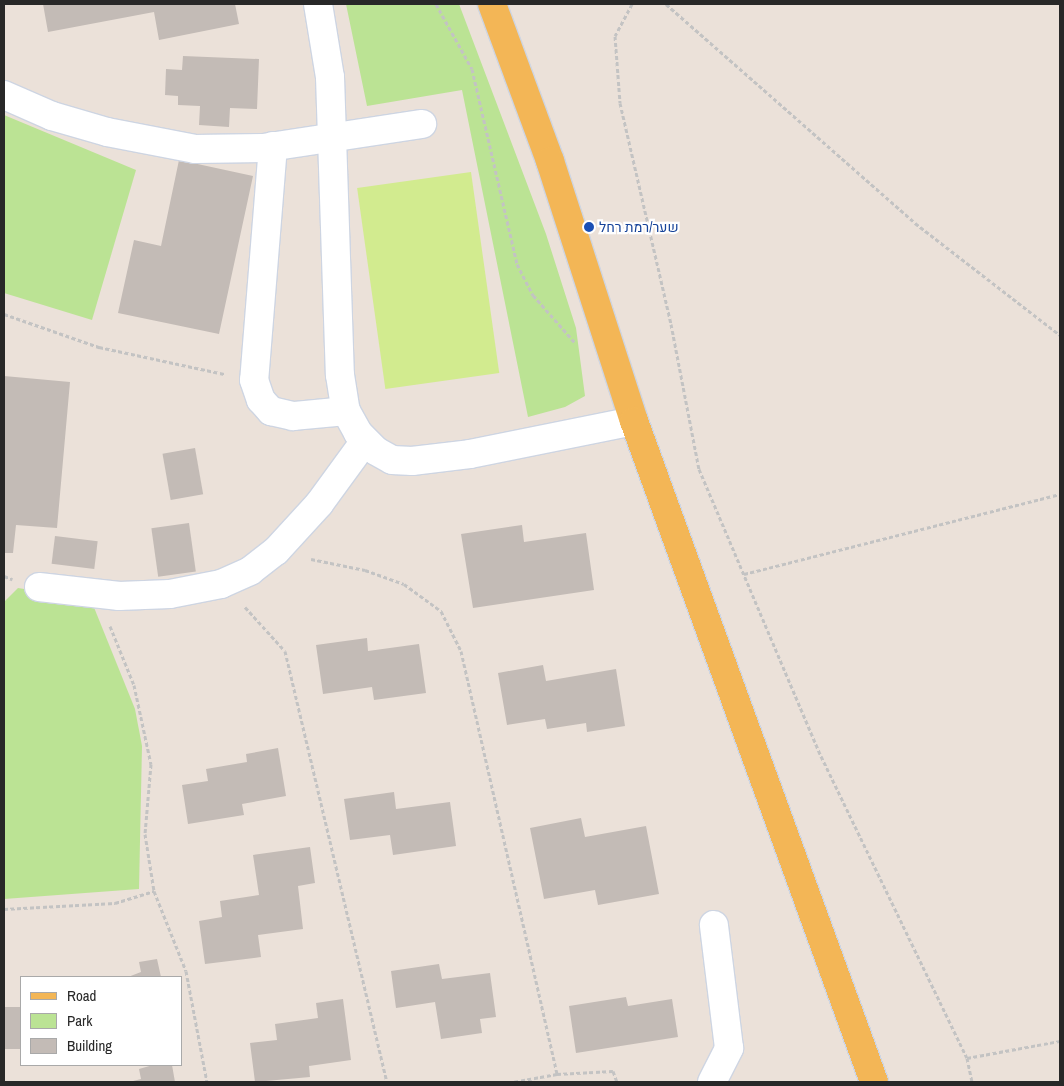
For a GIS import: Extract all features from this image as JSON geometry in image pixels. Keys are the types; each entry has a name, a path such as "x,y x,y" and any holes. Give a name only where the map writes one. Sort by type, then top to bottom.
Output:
{"main road":[{"path":"492,4 550,162 634,420 874,1082"}],"street":[{"path":"318,4 330,77 330,138 337,210 340,375 346,411 365,441 392,460 412,461 470,454 634,420"},
{"path":"4,95 52,116 107,132 195,149 273,146 422,124"},
{"path":"273,146 254,380 261,400 270,411 293,416 346,411"},
{"path":"39,587 98,594 170,594 221,584 250,571 276,551 319,504 365,441"},
{"path":"712,1082 729,1048 714,925"}],"path":[{"path":"436,4 472,69 518,264 533,295 583,350"},
{"path":"632,4 615,36 620,103 671,324 699,469 821,756 967,1058 972,1082"},
{"path":"666,4 915,223 1060,335"},
{"path":"4,314 99,347 254,380"},
{"path":"744,574 1060,494"},
{"path":"276,551 365,570 404,584 441,611 461,651 557,1074"},
{"path":"4,583 8,578"},
{"path":"221,584 257,618 285,651 387,1082"},
{"path":"98,594 134,685 151,764 145,834 154,891 186,971 208,1082"},
{"path":"4,909 115,903 154,891"},
{"path":"967,1058 1060,1041"},
{"path":"513,1082 557,1074 613,1071 617,1082"}],"green space":[{"path":"346,4 459,4 546,234 576,328 585,396 565,407 528,417 462,90 367,106"},
{"path":"4,115 136,170 92,320 4,293"},
{"path":"471,172 499,373 385,389 357,188"},
{"path":"18,588 91,600 135,709 142,746 139,889 4,899 4,602"}],"building":[{"path":"43,4 235,4 239,24 159,40 154,12 48,32"},
{"path":"183,56 259,59 257,109 230,108 229,127 199,125 200,106 178,105 178,96 165,95 166,69 182,70"},
{"path":"179,160 253,176 219,334 118,313 134,240 161,246"},
{"path":"4,376 70,382 57,528 16,525 13,553 4,553"},
{"path":"195,448 203,494 171,500 163,454"},
{"path":"189,523 196,572 158,577 151,528"},
{"path":"522,525 524,542 586,533 594,590 473,608 461,534"},
{"path":"55,536 98,541 94,569 52,564"},
{"path":"367,638 368,651 419,644 426,693 374,700 372,687 323,694 316,645"},
{"path":"543,665 546,681 616,669 625,726 587,732 586,723 547,729 545,719 507,725 498,673"},
{"path":"278,748 286,796 242,804 244,815 188,824 182,785 208,781 206,769 247,762 246,754"},
{"path":"394,792 396,809 450,802 456,846 393,855 390,835 350,840 344,799"},
{"path":"581,818 585,837 646,826 659,894 598,905 595,890 544,899 530,828"},
{"path":"310,847 315,883 298,886 303,929 258,935 261,957 205,964 199,921 222,917 220,901 259,895 253,855"},
{"path":"157,959 161,976 131,976 141,972 139,962"},
{"path":"439,964 442,979 490,973 496,1017 480,1019 482,1033 441,1039 435,1002 396,1008 391,971"},
{"path":"626,997 628,1006 672,999 678,1037 576,1053 569,1006"},
{"path":"343,999 351,1060 309,1066 310,1077 255,1082 250,1043 277,1040 275,1024 318,1018 316,1003"},
{"path":"4,1007 20,1007 20,1049 4,1049"},
{"path":"150,1066 172,1066 175,1082 129,1082 141,1079 139,1069"}],"place":[{"name":"שער/רמת רחל","path":"589,227"}]}
